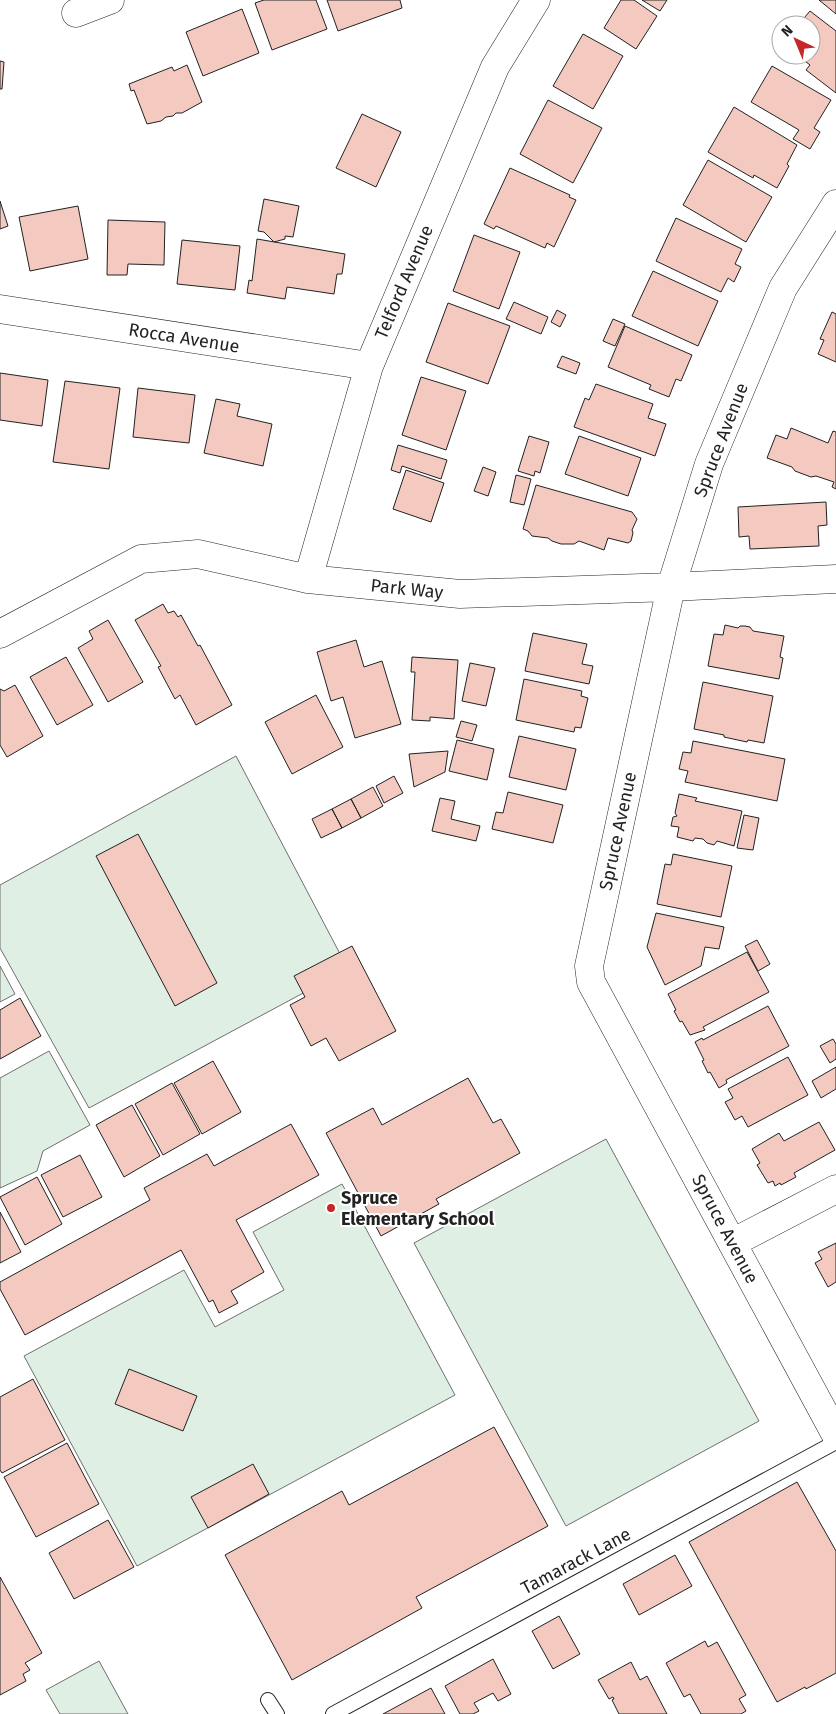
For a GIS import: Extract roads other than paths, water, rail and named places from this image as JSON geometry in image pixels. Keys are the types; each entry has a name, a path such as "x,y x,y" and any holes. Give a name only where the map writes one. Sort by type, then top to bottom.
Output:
{"street":[{"path":"76,14 110,0"},
{"name":"Telford Avenue","path":"308,579 369,366 495,67 536,0"},
{"name":"Spruce Avenue","path":"836,204 783,288 708,464 671,587 589,966 591,982 836,1435"},
{"name":"Rocca Avenue","path":"0,309 369,366"},
{"name":"Park Way","path":"0,634 141,558 198,554 308,579 460,594 671,587 836,578"},
{"path":"732,1243 836,1189"}],"lane":[{"name":"Tamarack Lane","path":"333,1714 836,1442"},
{"path":"268,1700 277,1714"}],"place":[{"name":"Spruce Elementary School","path":"331,1208"}]}
